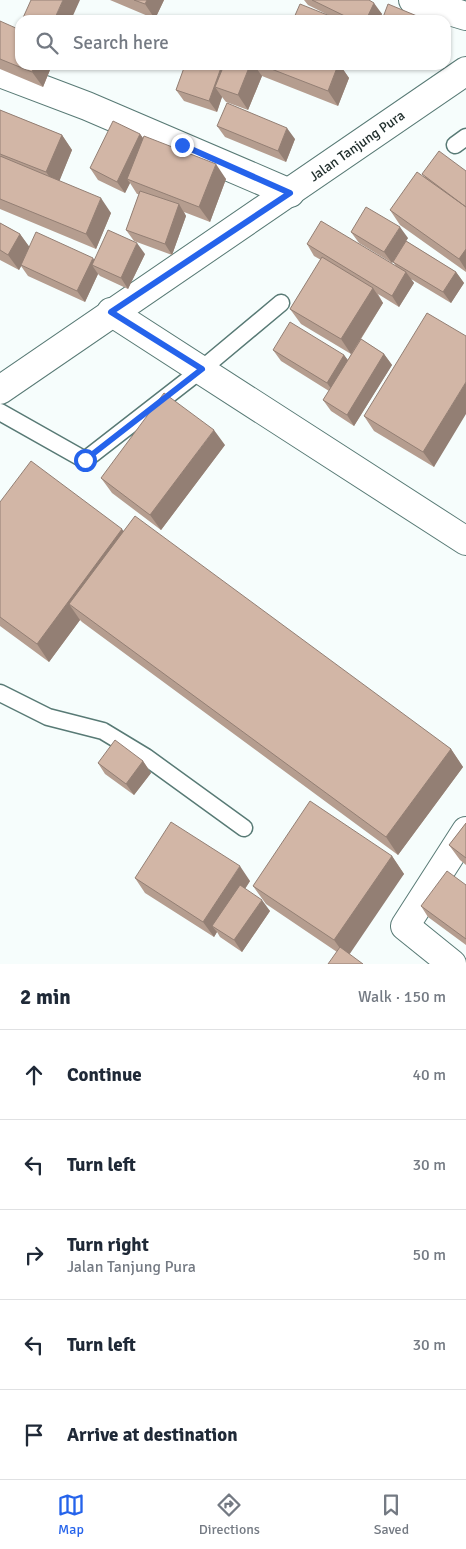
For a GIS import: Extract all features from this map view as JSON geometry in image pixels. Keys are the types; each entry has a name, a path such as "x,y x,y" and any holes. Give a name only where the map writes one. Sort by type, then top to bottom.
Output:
{"street":[{"path":"413,0 466,16"},
{"name":"Jalan Tanjung Pura","path":"0,390 111,312 290,193 466,71"},
{"path":"0,73 96,110 290,193"},
{"path":"111,312 466,541"},
{"path":"452,964 404,926 466,830"}],"lane":[{"path":"0,412 85,460 202,369 280,303"},
{"path":"0,693 48,717 103,731 146,757 244,828"}],"building":[{"path":"31,0 63,0 56,15 24,15"},
{"path":"134,0 147,0 145,4"},
{"path":"312,0 369,0 374,3 368,15 343,15"},
{"path":"300,4 328,15 295,15"},
{"path":"388,4 415,15 384,15"},
{"path":"0,21 15,28 15,65 0,59"},
{"path":"183,70 220,70 209,101 176,90"},
{"path":"222,70 248,70 238,95 215,87"},
{"path":"274,70 336,70 328,91"},
{"path":"227,103 287,128 278,151 217,126"},
{"path":"0,110 62,135 46,172 0,154"},
{"path":"113,121 140,134 117,182 90,168"},
{"path":"144,136 216,164 199,207 127,179"},
{"path":"439,151 466,171 466,207 422,174"},
{"path":"0,156 101,198 86,234 0,199"},
{"path":"417,172 466,207 466,249 459,259 390,210"},
{"path":"140,191 179,204 165,244 126,230"},
{"path":"366,207 400,227 384,252 351,232"},
{"path":"321,221 406,272 392,296 307,244"},
{"path":"0,223 20,234 8,255 0,250"},
{"path":"108,230 137,243 121,278 92,265"},
{"path":"36,232 93,258 77,291 21,265"},
{"path":"406,241 456,272 443,292 393,262"},
{"path":"322,257 373,288 341,339 290,309"},
{"path":"427,313 466,336 466,382 423,452 364,416"},
{"path":"290,322 344,355 327,383 273,350"},
{"path":"361,339 384,354 347,415 323,400"},
{"path":"164,393 214,430 150,515 101,478"},
{"path":"31,461 122,529 37,644 0,617 0,502"},
{"path":"135,516 451,749 386,837 69,604"},
{"path":"115,740 143,761 126,784 98,763"},
{"path":"310,801 392,856 334,940 253,886"},
{"path":"171,822 240,866 203,922 135,878"},
{"path":"466,823 466,858 449,845"},
{"path":"447,871 466,885 466,939 421,906"},
{"path":"240,885 262,900 234,940 212,926"},
{"path":"340,947 363,964 328,964"}],"route":[{"path":"85,460 202,369 111,312 290,193 182,145"}]}
